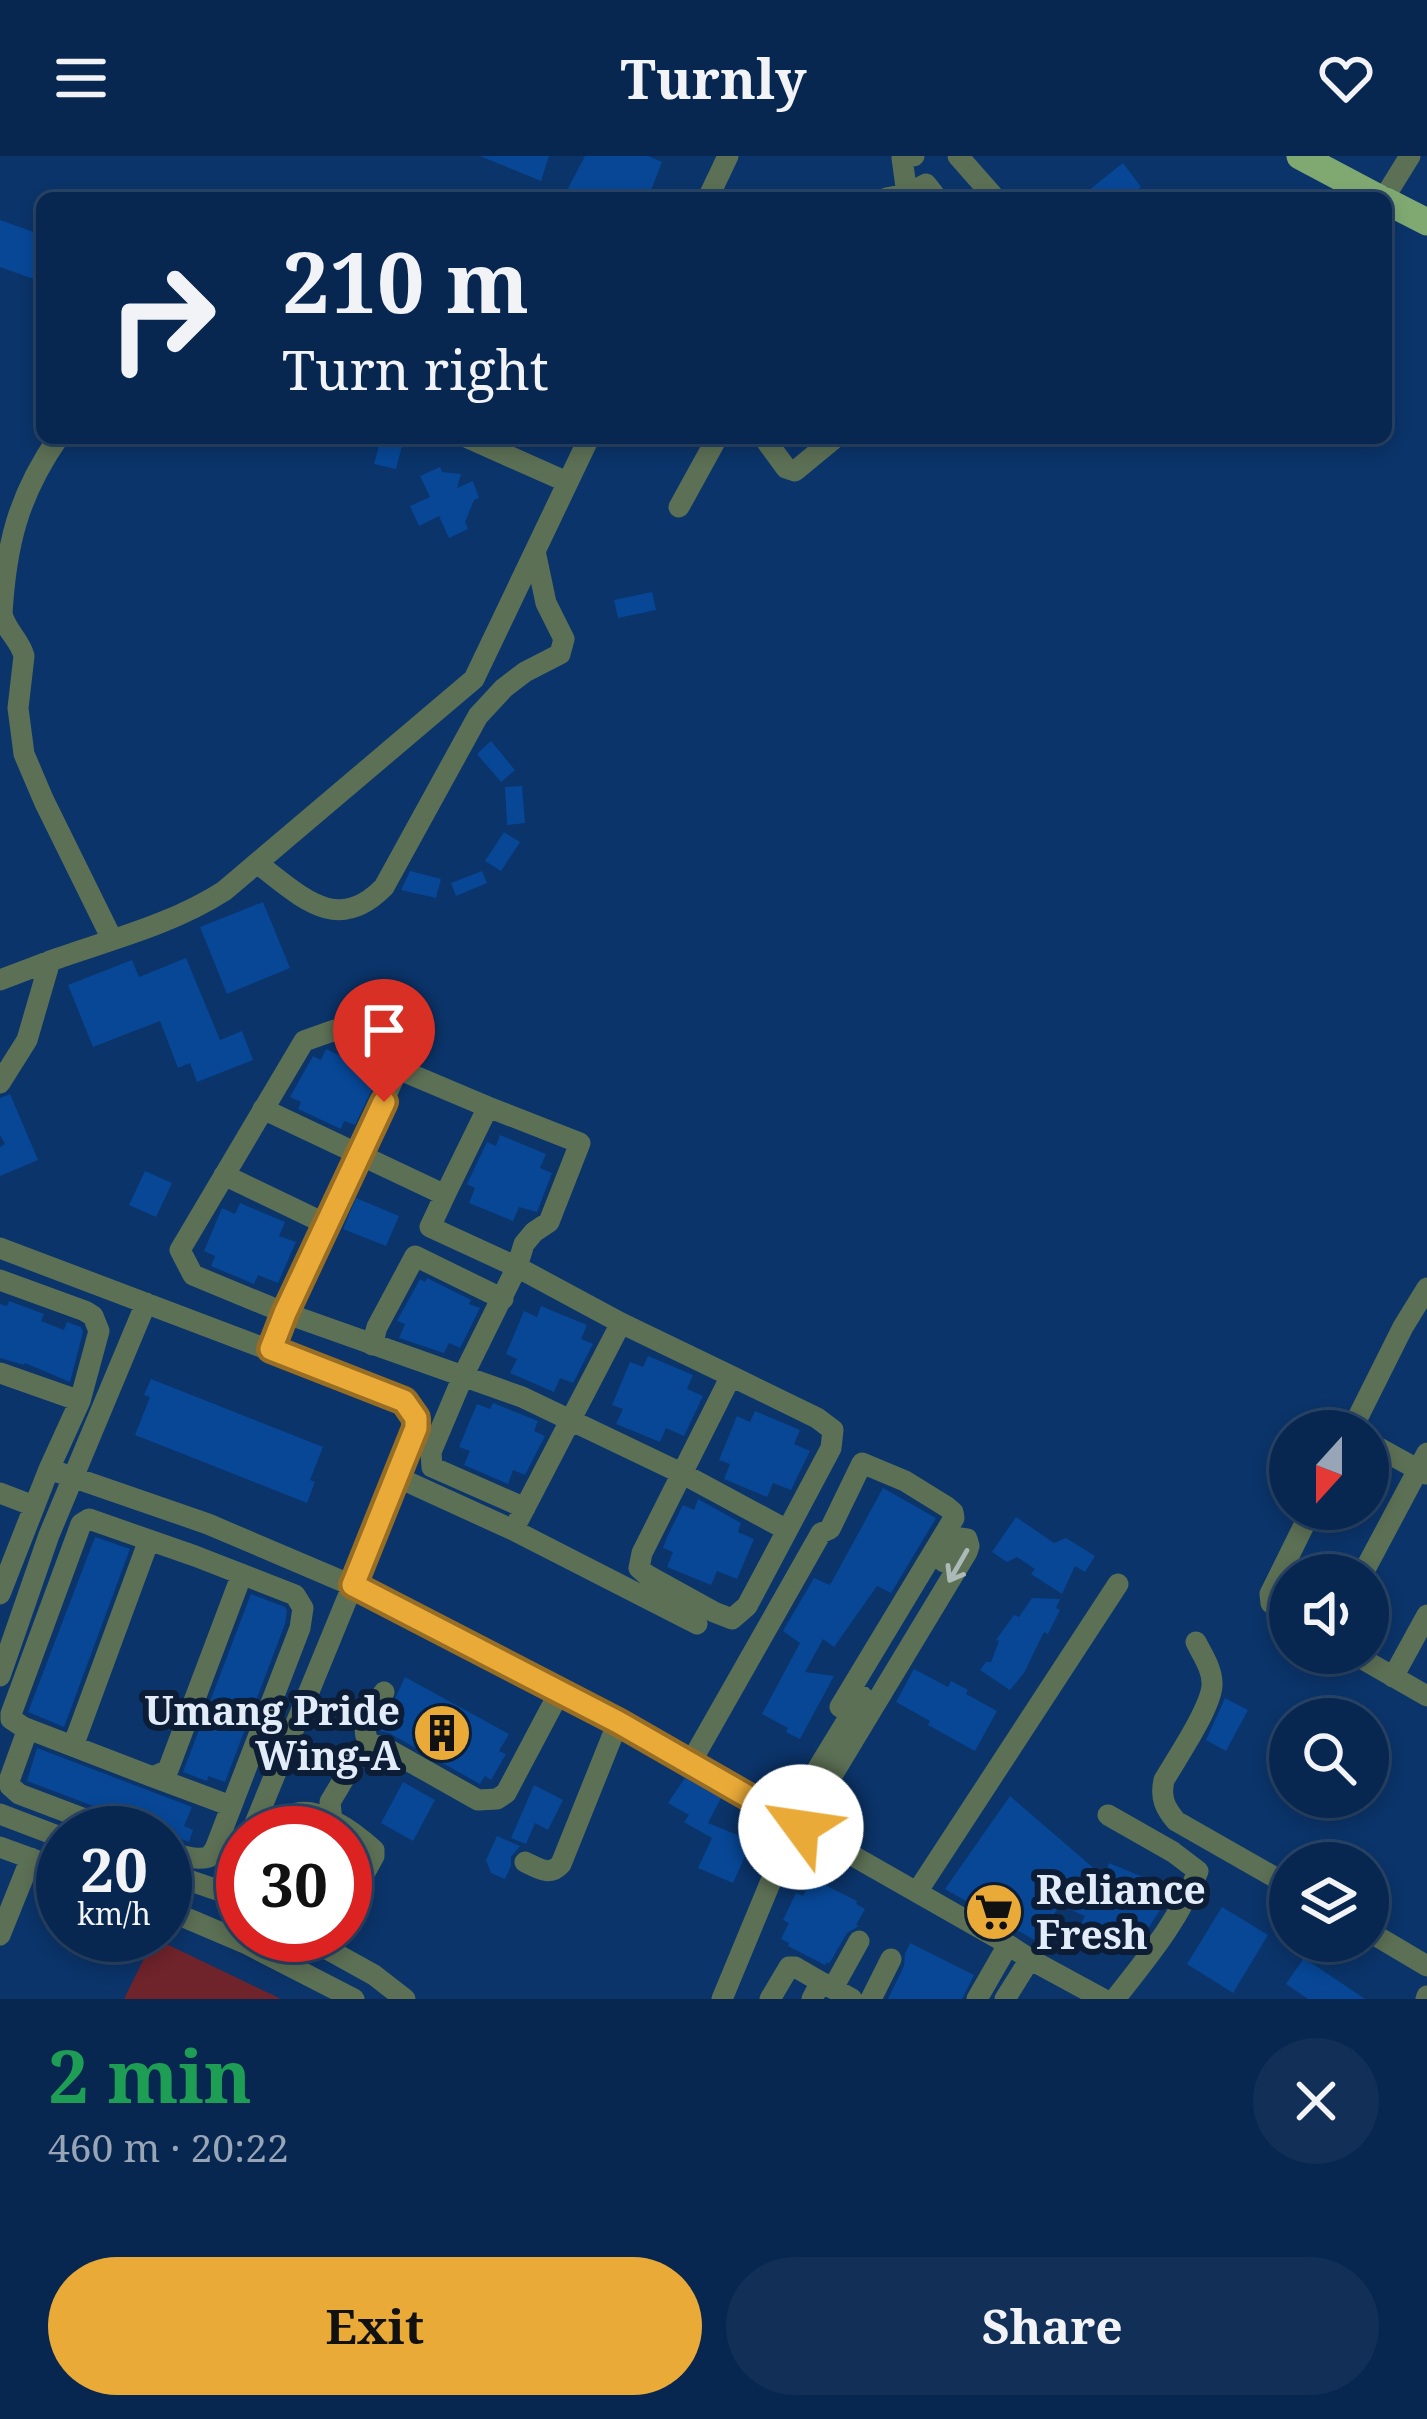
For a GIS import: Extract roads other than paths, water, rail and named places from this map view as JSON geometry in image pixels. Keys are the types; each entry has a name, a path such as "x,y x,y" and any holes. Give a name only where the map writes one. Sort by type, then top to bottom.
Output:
{"main road":[{"path":"1300,156 1369,192"},
{"path":"1392,204 1427,222"}],"street":[{"path":"711,192 728,156"},
{"path":"898,192 902,158 914,156"},
{"path":"958,156 990,192"},
{"path":"1387,192 1409,156"},
{"path":"907,192 926,184 932,192"},
{"path":"54,444 28,487 14,524 2,614 24,656 18,708 24,754 112,939"},
{"path":"482,444 567,482"},
{"path":"0,980 161,923 224,891 474,679 586,444"},
{"path":"679,507 714,444"},
{"path":"769,444 787,468 795,471 828,444"},
{"path":"258,863 311,904 328,910 361,906 376,895 478,716 504,688 554,659 564,646 543,594 535,551"},
{"path":"474,679 478,716"},
{"path":"1,1079 27,1040 50,961"},
{"path":"525,1508 432,1467 431,1451 464,1374 518,1267 524,1244 549,1222 580,1143 398,1069 335,1030 304,1041 180,1250 193,1275 372,1345 464,1374 571,1419 787,1530"},
{"path":"271,1349 398,1069"},
{"path":"372,1345 376,1327 488,1107"},
{"path":"263,1109 446,1195"},
{"path":"224,1175 326,1224"},
{"path":"430,1227 518,1267 817,1418 833,1430 831,1448 747,1606 732,1619 639,1568 642,1553 731,1376"},
{"path":"0,1249 404,1401 416,1418 398,1477 262,1806"},
{"path":"416,1256 503,1299"},
{"path":"0,1280 85,1311 98,1323 99,1331 80,1401 2,1581"},
{"path":"1362,1410 1427,1288"},
{"path":"0,1676 6,1638 146,1303"},
{"path":"513,1530 621,1323"},
{"path":"0,1373 80,1401"},
{"path":"1373,1554 1424,1466 1389,1451"},
{"path":"691,1762 821,1533 830,1529 862,1463 904,1481 953,1512 951,1524 892,1622 876,1674"},
{"path":"49,1468 208,1524 353,1585 691,1762 1103,1999"},
{"path":"398,1477 697,1624"},
{"path":"0,1493 34,1506"},
{"path":"88,1520 149,1540 295,1595 303,1608 231,1806 11,1719 81,1524 88,1520"},
{"path":"196,1556 208,1524"},
{"path":"722,1999 794,1823 876,1674 953,1547 960,1538 968,1538 967,1552 876,1674 840,1707"},
{"path":"73,1746 149,1540"},
{"path":"153,1777 172,1763 242,1574"},
{"path":"916,1892 1118,1584"},
{"path":"1393,1677 1427,1615"},
{"path":"1196,1642 1210,1670 1212,1688 1165,1780 1161,1792 1166,1809 1176,1820 1269,1874"},
{"path":"1388,1674 1427,1696"},
{"path":"330,1806 361,1750 371,1745 382,1746 478,1800 497,1799 506,1793 560,1691"},
{"path":"371,1745 364,1728 384,1692"},
{"path":"525,1862 551,1872 561,1864 618,1722"},
{"path":"23,1727 26,1739 9,1781 14,1791 53,1806"},
{"path":"0,1814 36,1828"},
{"path":"1108,1815 1198,1870 1163,1938 1115,1999"},
{"path":"192,1859 209,1857 216,1841"},
{"path":"0,1847 36,1860"},
{"path":"0,1935 31,1858"},
{"path":"192,1920 354,1999"},
{"path":"770,1999 789,1967 829,1992 859,1941"},
{"path":"1389,1943 1427,1966"},
{"path":"977,1999 1008,1945"},
{"path":"872,1999 891,1959"},
{"path":"1005,1999 1030,1959"},
{"path":"351,1962 405,1999"}],"place":[{"name":"Umang Pride Wing-A","path":"442,1733"},
{"name":"Reliance Fresh","path":"994,1912"}]}
